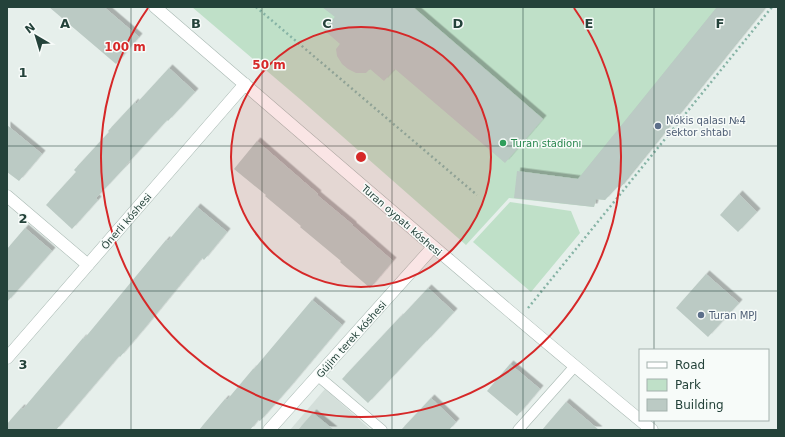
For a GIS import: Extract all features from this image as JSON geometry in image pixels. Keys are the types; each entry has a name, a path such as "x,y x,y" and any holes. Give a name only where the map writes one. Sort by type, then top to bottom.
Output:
{"street":[{"name":"Turan oypatı kóshesi","path":"155,7 433,247 639,419"},
{"name":"Ónerli kóshesi","path":"7,358 245,84"},
{"path":"7,196 88,265"},
{"name":"Gújim terek kóshesi","path":"269,430 433,247"},
{"name":"Turan oypatı kóshesi","path":"641,421 652,430"}],"lane":[{"path":"518,430 575,366"},
{"path":"318,376 382,430"}],"path":[{"path":"256,7 477,195"},
{"path":"519,319 772,7"}],"shaded area":[{"path":"325,389 371,430 290,430"}],"green space":[{"name":"Turan stadionı","path":"192,7 766,7 620,188 617,186 605,200 596,199 594,207 509,198 466,245 301,100"},
{"path":"510,202 571,211 580,233 531,292 473,242"}],"building":[{"path":"49,7 104,7 139,37 116,64"},
{"path":"322,7 413,7 543,119 505,163 395,69 384,81 370,69 366,73 356,73 342,64 337,56 336,49 340,44 324,30 335,17"},
{"path":"717,7 766,7 620,188 618,186 605,200 596,199 594,207 514,198 517,171 578,179"},
{"path":"169,68 195,92 168,121 167,120 96,198 98,200 72,229 46,205 76,172 74,170 109,132 108,131 135,102 136,104"},
{"path":"7,125 42,154 19,181 7,172"},
{"path":"257,141 393,261 370,288 265,196 266,195 234,169"},
{"path":"739,194 757,212 738,232 720,215"},
{"path":"197,207 227,232 204,260 202,258 143,330 56,430 7,430 7,424 21,408 23,409 83,338 84,339 166,240 168,241"},
{"path":"25,228 52,251 7,302 7,249"},
{"path":"706,274 739,303 708,337 676,308"},
{"path":"428,288 454,312 368,403 342,379"},
{"path":"312,300 342,325 289,388 260,421 258,420 250,430 199,430 225,399 227,400 254,369"},
{"path":"510,364 540,389 517,416 487,391"},
{"path":"431,398 456,422 449,430 401,430"},
{"path":"566,402 599,430 542,430"},
{"path":"313,413 334,430 298,430"}],"place":[{"name":"Nókis qalası №4 sektor shtabı","path":"658,126"},
{"name":"Turan stadionı","path":"503,143"},
{"name":"Turan MPJ","path":"701,315"}]}
